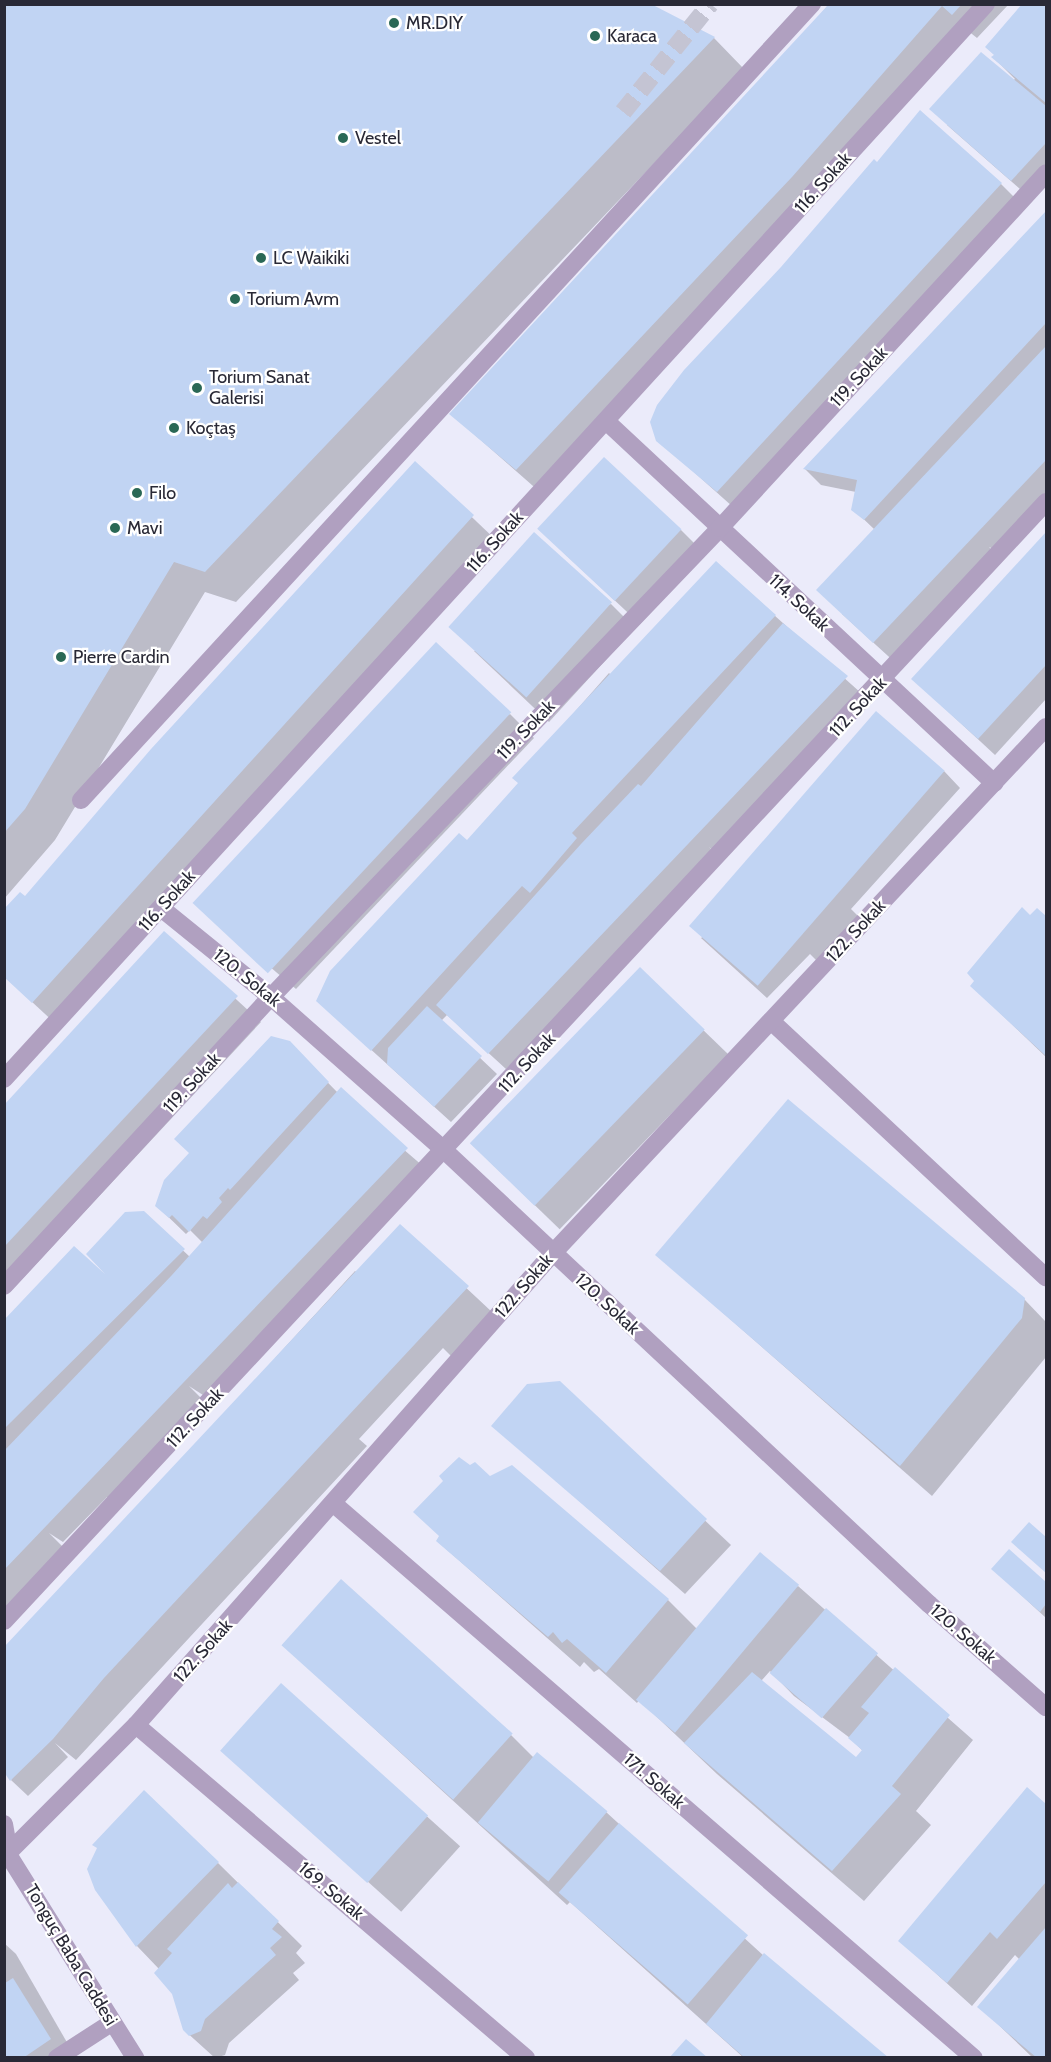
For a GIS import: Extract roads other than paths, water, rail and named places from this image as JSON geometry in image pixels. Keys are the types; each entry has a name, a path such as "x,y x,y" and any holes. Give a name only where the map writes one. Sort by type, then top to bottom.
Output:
{"street":[{"path":"81,800 812,4"},
{"name":"116. Sokak","path":"4,1080 986,4"},
{"name":"119. Sokak","path":"4,1286 271,997 720,528 1047,173"},
{"name":"114. Sokak","path":"606,422 994,783"},
{"name":"112. Sokak","path":"4,1621 445,1151 1047,502"},
{"name":"122. Sokak","path":"7,1850 136,1725 334,1504 553,1253 1047,727"},
{"name":"120. Sokak","path":"161,908 271,997 445,1151 929,1604 1047,1707"},
{"path":"771,1021 1047,1277"},
{"name":"171. Sokak","path":"334,1504 974,2058"},
{"name":"169. Sokak","path":"136,1725 526,2058"},
{"name":"Tonguç Baba Caddesi","path":"4,1824 7,1850 111,2023 135,2058"},
{"path":"57,2058 111,2023"}],"tunnel":[{"path":"623,112 710,4"}],"place":[{"name":"MR.DIY","path":"394,23"},
{"name":"Karaca","path":"595,36"},
{"name":"Vestel","path":"343,138"},
{"name":"LC Waikiki","path":"261,258"},
{"name":"Torium Avm","path":"235,299"},
{"name":"Torium Sanat Galerisi","path":"197,388"},
{"name":"Koçtaş","path":"174,428"},
{"name":"Filo","path":"137,493"},
{"name":"Mavi","path":"115,528"},
{"name":"Pierre Cardin","path":"61,657"}]}
